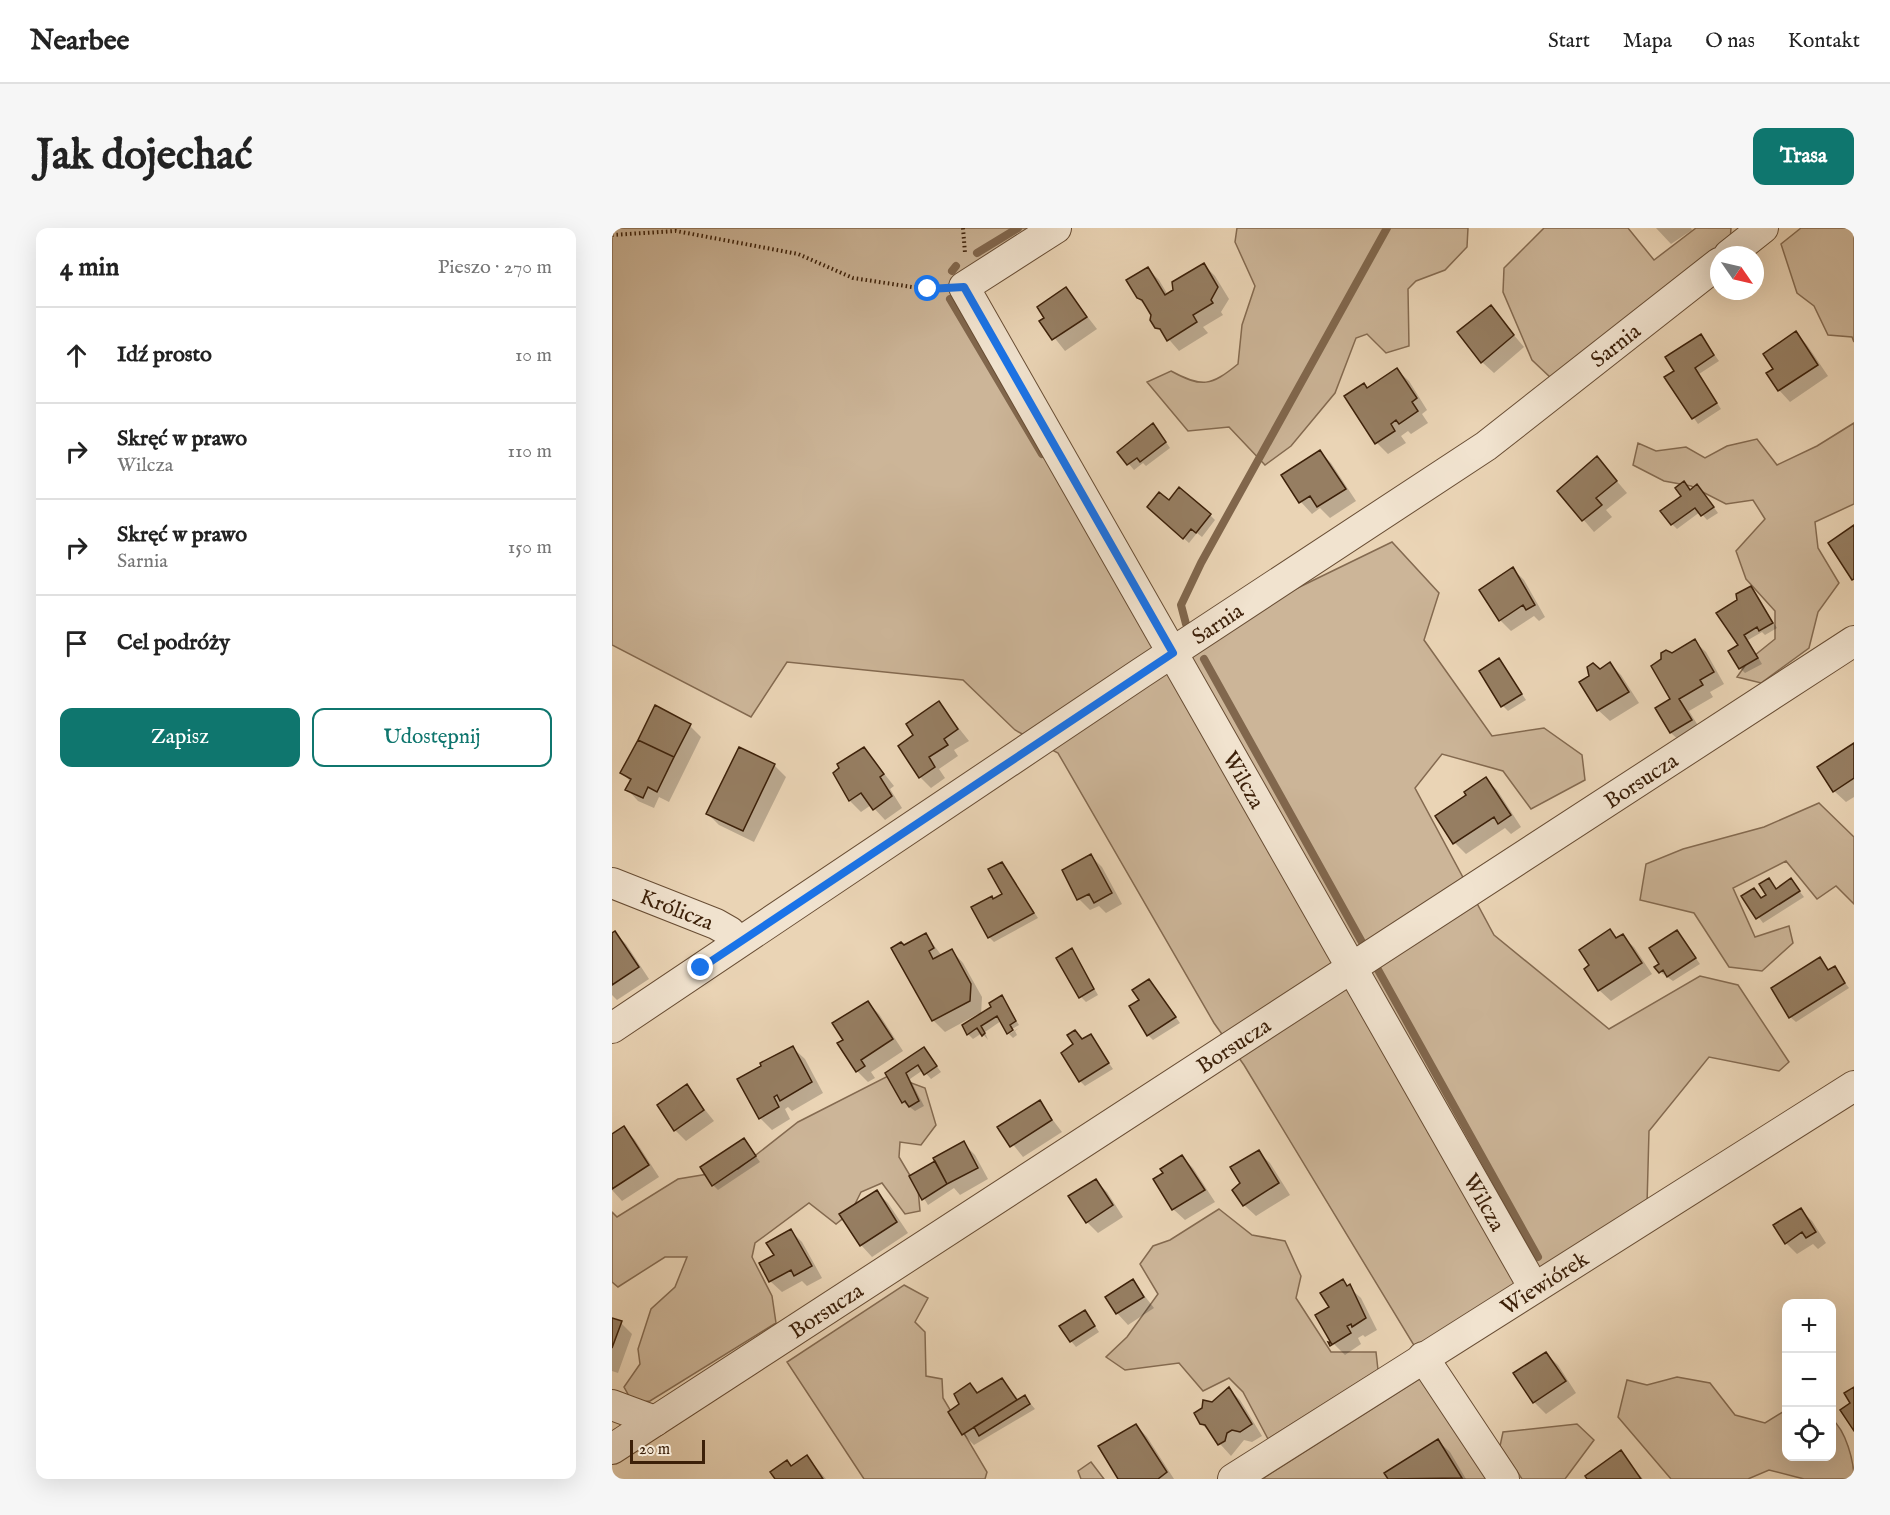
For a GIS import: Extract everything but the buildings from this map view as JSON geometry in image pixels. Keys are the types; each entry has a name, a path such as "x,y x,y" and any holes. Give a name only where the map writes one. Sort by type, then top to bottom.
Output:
{"street":[{"path":"971,282 1056,228"},
{"path":"1740,246 1763,228"},
{"name":"Sarnia","path":"612,1028 1486,446 1710,270"},
{"name":"Wilcza","path":"971,282 1173,653 1534,1288"},
{"name":"Borsucza","path":"612,1449 1854,641"},
{"name":"Królicza","path":"612,883 716,924 730,932 738,942"},
{"name":"Wiewiórek","path":"1233,1479 1854,1086"},
{"path":"1424,1357 1504,1479"},
{"path":"612,1405 655,1421"}],"path":[{"path":"612,235 676,231 798,254 853,278 928,289 971,282"}],"shaded area":[{"path":"612,228 1047,228 965,280 1174,665 1281,596 1392,542 1439,593 1424,640 1492,736 1544,728 1582,755 1585,780 1531,809 1503,771 1442,754 1415,788 1494,935 1609,1029 1700,976 1738,985 1789,1062 1779,1071 1709,1057 1649,1131 1647,1205 1418,1352 1244,1065 1214,1023 1058,753 1015,730 963,680 787,662 751,717 612,645"},
{"path":"1237,228 1468,228 1467,247 1445,270 1416,281 1408,289 1409,346 1386,353 1367,334 1356,338 1335,393 1291,446 1265,465 1229,427 1188,431 1147,382 1171,371 1191,380 1206,382 1220,377 1238,364 1242,325 1255,286 1235,242"},
{"path":"1544,228 1628,228 1654,260 1696,228 1731,228 1730,242 1725,246 1710,246 1710,257 1551,378 1532,360 1503,292 1504,268"},
{"path":"1801,228 1854,228 1854,342 1852,337 1828,335 1814,306 1797,293 1781,244"},
{"path":"1854,423 1854,504 1815,522 1818,548 1839,583 1818,612 1809,648 1761,683 1737,677 1749,660 1775,639 1775,611 1746,579 1736,551 1765,519 1753,500 1726,504 1691,486 1664,481 1633,465 1638,443 1656,451 1686,447 1705,458 1727,446 1757,439 1777,465 1817,446"},
{"path":"1819,803 1854,837 1854,904 1836,886 1817,899 1786,861 1733,888 1755,937 1789,926 1793,943 1762,971 1729,967 1694,913 1640,900 1646,864 1683,849 1764,827"},
{"path":"890,1075 925,1088 936,1125 921,1145 900,1142 899,1157 918,1189 920,1211 905,1214 882,1183 861,1192 851,1212 836,1224 809,1203 755,1243 752,1257 772,1296 776,1323 650,1401 633,1403 624,1387 640,1364 638,1349 651,1309 675,1287 687,1257 665,1257 618,1287 612,1282 612,1212 617,1217 678,1179 738,1169 798,1122"},
{"path":"1219,1209 1252,1235 1285,1241 1301,1276 1296,1298 1331,1352 1376,1352 1378,1370 1268,1439 1243,1392 1229,1378 1203,1391 1179,1363 1125,1370 1106,1357 1127,1337 1158,1294 1140,1264 1153,1246 1170,1240"},
{"path":"904,1285 928,1298 915,1322 925,1332 926,1376 942,1379 943,1398 987,1472 985,1479 864,1479 787,1362"},
{"path":"1422,1377 1487,1479 1262,1479"},
{"path":"1677,1377 1710,1383 1735,1415 1765,1423 1782,1412 1782,1461 1836,1461 1836,1423 1848,1447 1854,1479 1804,1479 1769,1470 1748,1479 1671,1479 1618,1417 1627,1380 1647,1385"},
{"path":"1577,1424 1594,1440 1565,1479 1522,1479 1500,1446 1503,1432"},
{"path":"1091,1462 1104,1479 1081,1479 1078,1471"}],"waterway":[{"path":"977,253 1018,228"},
{"path":"1186,624 1181,605 1201,563 1387,228"},
{"path":"952,271 956,266"},
{"path":"950,299 1042,454"},
{"path":"1204,659 1363,944"},
{"path":"1377,968 1538,1257"}],"route":[{"path":"701,968 1173,653 964,287 928,289"}]}
